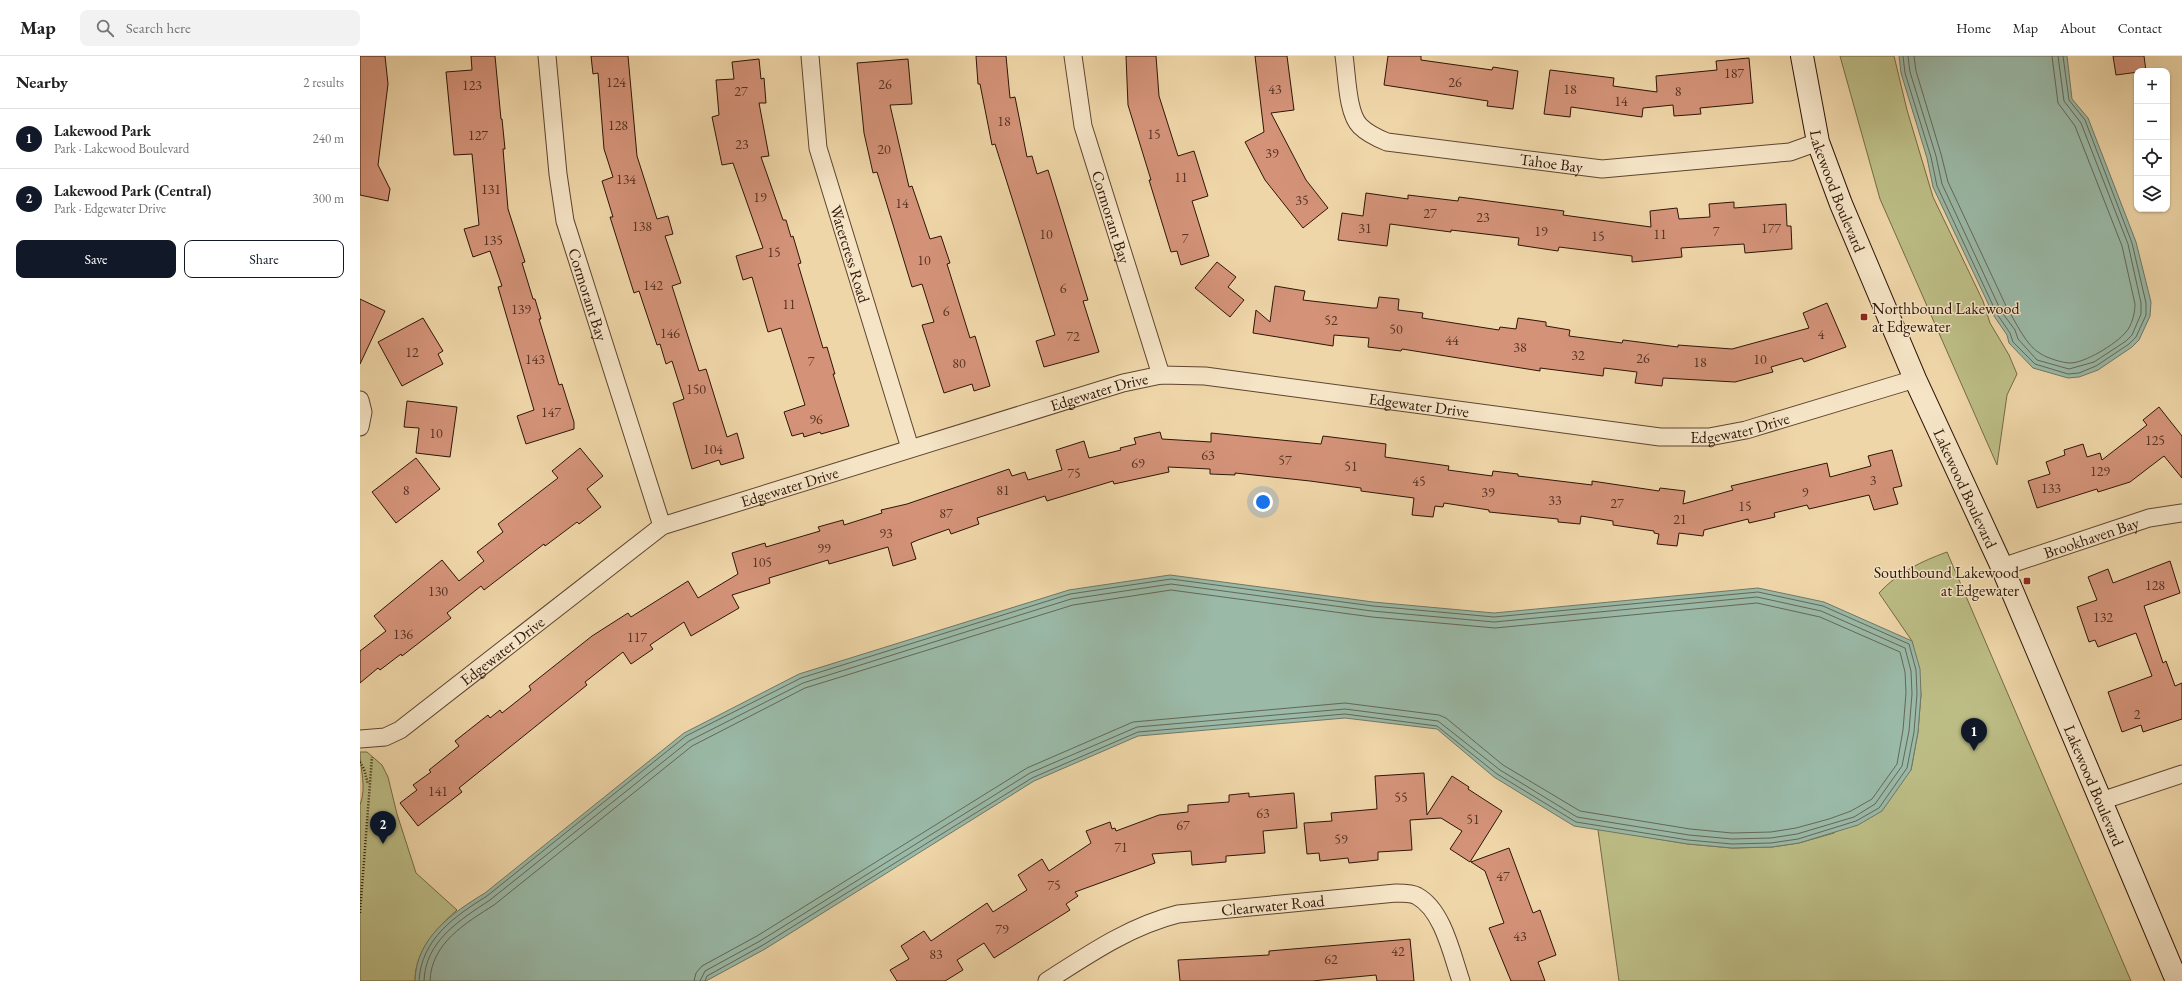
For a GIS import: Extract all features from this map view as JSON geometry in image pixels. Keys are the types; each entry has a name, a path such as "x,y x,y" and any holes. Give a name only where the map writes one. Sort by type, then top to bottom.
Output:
{"street":[{"name":"Cormorant Bay","path":"547,56 558,174 565,221 662,526"},
{"name":"Watercress Road","path":"810,56 818,148 910,448"},
{"name":"Cormorant Bay","path":"1073,56 1083,126 1161,375"},
{"name":"Tahoe Bay","path":"1344,56 1352,111 1359,125 1371,135 1387,142 1602,169 1790,152 1818,142"},
{"name":"Lakewood Boulevard","path":"1802,56 1818,142 1841,204 1915,379 2002,567 2177,981"},
{"name":"Edgewater Drive","path":"364,739 385,736 400,730 662,526 1123,383 1161,375 1205,376 1660,437 1710,437 1746,430 1915,379"},
{"path":"360,400 363,412 360,427"},
{"name":"Brookhaven Bay","path":"2002,567 2149,518 2182,513"},
{"path":"2101,801 2182,774"},
{"name":"Clearwater Road","path":"1047,981 1108,942 1153,920 1204,910 1396,892 1416,895 1430,905 1439,918 1461,981"}],"path":[{"path":"360,913 372,757 364,739"},
{"path":"360,762 364,768 369,788"}],"green space":[{"path":"1840,56 1894,56 1907,110 1933,197 1983,301 1990,323 2009,355 2017,374 2007,395 1997,465 1880,199"},
{"path":"1947,552 2131,981 1619,981 1597,823 1634,835 1688,844 1732,848 1772,847 1799,843 1834,833 1911,770 1918,732 1921,694 1912,641 1879,593 1894,579 1910,568"},
{"path":"360,752 367,752 382,765 388,777 397,814 416,873 457,910 428,941 419,960 415,981 360,981 360,805 363,785"}],"water":[{"path":"1899,56 2067,56 2072,99 2088,118 2136,242 2151,302 2150,316 2139,340 2132,347 2098,370 2079,377 2068,378 2033,368 2009,343 2007,335 1994,316 1933,187 1927,158 1901,73"},
{"path":"1170,575 1373,602 1494,613 1758,588 1824,602 1912,641 1920,669 1921,694 1918,732 1911,770 1882,811 1858,825 1799,843 1772,847 1732,848 1688,844 1574,826 1494,777 1437,729 1345,718 1138,736 1034,781 765,949 706,981 415,981 417,966 422,952 438,928 460,909 485,893 684,733 799,674 1069,590"}],"building":[{"path":"360,56 385,56 388,84 378,165 390,189 388,201 360,195"},
{"path":"471,56 495,56 505,149 503,149 508,209 525,262 522,263 533,299 535,299 541,319 539,319 559,385 562,384 574,422 574,429 526,444 517,416 534,410 498,287 502,286 490,251 473,257 464,229 479,225 472,154 454,155 446,72 472,70"},
{"path":"591,56 628,56 637,156 657,219 668,216 673,234 665,236 681,283 672,286 699,371 706,369 727,437 737,433 744,458 721,465 719,460 692,469 673,403 684,399 672,361 666,364 660,344 657,345 639,291 634,293 610,217 613,217 602,181 613,177 604,149 598,73 593,74"},
{"path":"976,56 1006,56 1010,98 1015,97 1027,157 1032,156 1037,174 1048,170 1088,300 1083,301 1099,352 1044,367 1036,341 1055,335 995,144 992,145 980,84 978,84"},
{"path":"1126,56 1156,56 1159,96 1178,156 1194,151 1208,196 1192,201 1209,256 1181,265 1177,251 1171,252 1128,105"},
{"path":"1255,56 1287,56 1294,110 1271,113 1306,180 1328,208 1303,228 1265,180 1245,142 1264,132"},
{"path":"1388,56 1421,56 1421,60 1492,70 1493,67 1518,71 1513,109 1487,106 1488,101 1384,85"},
{"path":"2113,56 2144,56 2146,68 2134,68 2134,73 2116,75"},
{"path":"1749,58 1753,103 1700,108 1701,114 1674,116 1673,105 1643,108 1642,117 1571,107 1570,117 1544,114 1550,70 1614,78 1613,86 1657,92 1656,76 1717,70 1716,61"},
{"path":"759,59 761,79 764,78 766,103 759,103 769,156 761,157 783,220 786,220 791,237 793,236 801,263 798,264 823,348 827,347 835,374 833,374 849,426 804,437 803,433 792,436 784,412 805,405 781,328 768,332 752,277 743,280 736,256 763,248 733,163 722,165 712,117 719,115 716,80 734,79 732,62"},
{"path":"908,59 912,104 890,105 909,187 912,186 930,239 941,236 950,263 947,264 970,338 975,336 990,386 974,391 972,384 944,393 922,325 934,322 922,284 912,287 877,172 873,173 864,133 857,63"},
{"path":"1366,193 1408,199 1408,195 1458,201 1459,197 1564,211 1563,215 1651,227 1650,211 1677,208 1679,219 1710,217 1709,204 1734,202 1734,208 1786,204 1787,226 1791,226 1792,249 1745,253 1744,244 1681,248 1682,257 1632,262 1632,256 1559,247 1558,251 1518,245 1519,238 1451,230 1451,232 1390,224 1387,246 1338,240 1342,213 1363,216"},
{"path":"1217,262 1236,277 1228,287 1244,300 1230,317 1195,288"},
{"path":"1275,286 1305,291 1303,300 1372,308 1377,308 1379,297 1399,299 1398,310 1423,313 1422,318 1499,330 1500,327 1516,329 1518,318 1546,322 1546,326 1570,330 1569,336 1622,343 1623,340 1678,347 1678,345 1732,349 1809,328 1803,313 1827,303 1846,347 1804,362 1802,358 1771,367 1773,372 1735,382 1663,378 1662,386 1635,383 1637,372 1604,368 1603,376 1540,368 1540,371 1402,349 1401,351 1368,347 1369,338 1334,335 1333,346 1253,333 1256,310 1270,322"},
{"path":"360,299 385,311 360,364"},
{"path":"423,318 443,351 438,354 443,364 402,386 378,342"},
{"path":"407,401 457,407 450,457 416,453 419,428 404,427"},
{"path":"2159,407 2182,436 2182,478 2164,456 2130,482 2098,492 2097,489 2037,508 2028,481 2050,474 2046,462 2065,455 2064,450 2083,444 2087,457 2100,453 2102,460 2147,425 2143,420"},
{"path":"1160,432 1162,439 1211,442 1211,433 1321,444 1323,436 1386,444 1385,457 1449,466 1448,470 1492,476 1493,471 1518,474 1518,476 1592,485 1592,481 1659,491 1660,488 1685,491 1683,504 1733,490 1731,486 1827,463 1830,477 1871,466 1868,456 1892,450 1902,486 1893,488 1898,504 1874,510 1869,495 1809,509 1807,505 1774,513 1775,517 1749,523 1748,519 1704,530 1703,536 1679,533 1677,546 1657,544 1659,534 1654,533 1654,531 1613,525 1613,521 1581,516 1580,524 1558,522 1558,519 1489,512 1489,510 1444,503 1443,507 1435,506 1433,517 1412,515 1414,498 1361,491 1361,488 1310,481 1235,473 1235,475 1210,474 1210,469 1168,467 1169,472 1114,484 1113,481 1047,501 1045,496 977,518 979,524 951,534 949,529 911,543 916,559 893,566 888,547 829,564 828,560 769,578 770,583 732,595 739,608 691,636 684,622 650,645 653,649 631,664 623,652 585,682 587,685 459,788 462,792 418,826 400,803 417,790 413,785 431,772 429,770 459,746 455,741 488,715 490,718 500,710 502,713 531,690 529,686 592,636 628,613 631,617 688,581 698,598 738,574 732,553 765,543 766,547 820,531 818,527 843,520 844,525 882,513 881,510 907,504 1009,469 1012,476 1025,472 1028,480 1062,470 1056,450 1084,441 1089,458 1121,450 1120,448 1136,444 1134,438"},
{"path":"580,448 603,476 587,489 601,507 579,524 577,522 545,546 544,544 484,590 481,586 447,613 451,618 402,656 401,654 380,670 378,668 360,683 360,651 386,631 374,616 442,560 459,581 484,561 477,552 503,532 498,524 558,478 552,471"},
{"path":"416,458 440,489 396,523 372,492"},
{"path":"2170,561 2180,593 2144,606 2163,663 2166,661 2175,686 2182,683 2182,719 2143,732 2141,725 2122,732 2108,692 2152,676 2136,633 2098,647 2095,640 2089,642 2077,607 2097,600 2088,577 2108,569 2113,583"},
{"path":"1424,773 1427,815 1452,776 1469,787 1468,789 1502,811 1470,862 1450,849 1462,831 1441,818 1410,820 1412,850 1378,852 1378,860 1349,863 1348,858 1320,861 1319,853 1307,854 1304,823 1332,821 1331,813 1377,809 1375,776"},
{"path":"1249,793 1249,797 1294,793 1297,828 1263,831 1265,853 1226,856 1226,862 1192,865 1191,851 1152,854 1155,863 1075,892 1078,896 1066,904 1070,910 994,958 984,943 957,960 963,970 945,981 897,981 890,970 909,959 901,946 924,931 931,941 987,903 993,912 1027,890 1018,875 1042,859 1049,871 1091,843 1086,831 1110,822 1112,829 1115,828 1116,831 1159,815 1188,812 1188,805 1229,802 1229,795"},
{"path":"1509,848 1533,913 1540,910 1556,955 1538,962 1545,981 1511,981 1489,928 1504,923 1485,871 1471,862"},
{"path":"1410,939 1414,981 1377,981 1376,975 1312,981 1180,981 1178,960 1269,955 1269,951"}],"place":[{"name":"Northbound Lakewood at Edgewater","path":"1864,317"},
{"name":"Southbound Lakewood at Edgewater","path":"2027,581"},
{"name":"Lakewood Park","path":"1974,751"},
{"name":"Lakewood Park (Central)","path":"383,844"}]}
